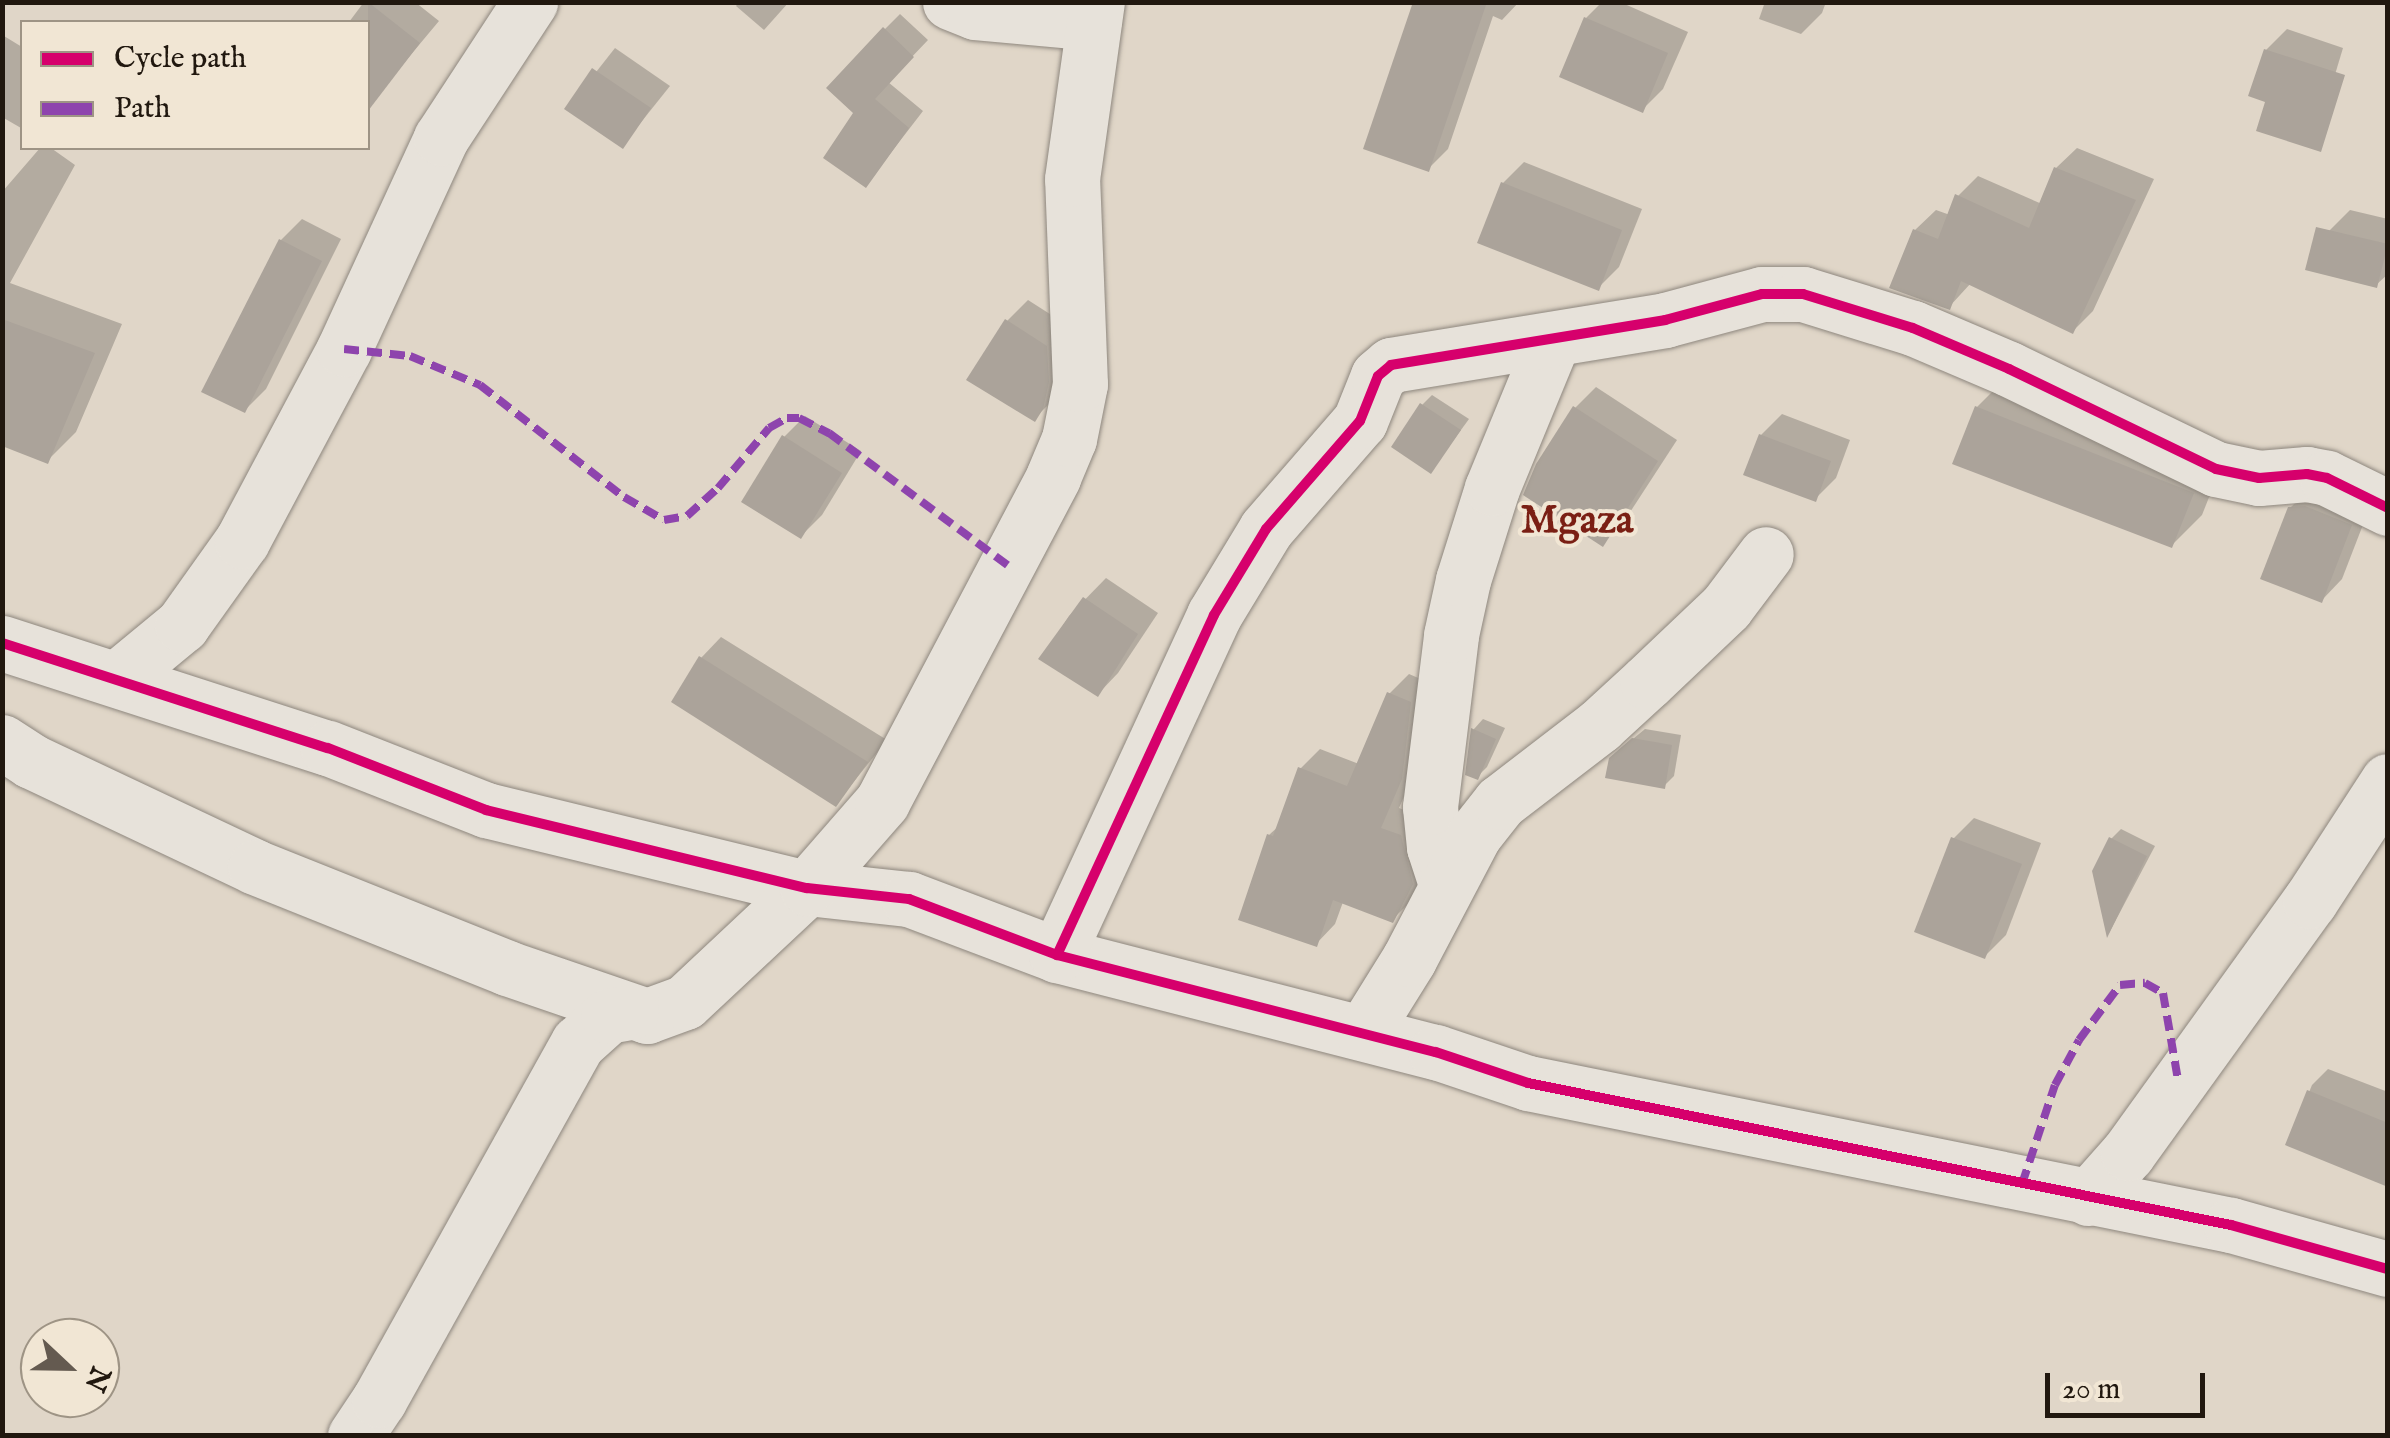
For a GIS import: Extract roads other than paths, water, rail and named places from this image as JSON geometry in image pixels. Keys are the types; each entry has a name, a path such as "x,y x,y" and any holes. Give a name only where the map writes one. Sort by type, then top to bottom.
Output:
{"street":[{"path":"119,677 182,625 242,541 344,349 441,138 530,2"},
{"path":"355,1436 379,1400 578,1043 608,1016 663,1013 686,1002 807,888 882,802 1038,513 1069,439 1080,384 1071,243 1072,179 1095,13 975,12 950,2"},
{"path":"1057,956 1214,616 1266,529 1360,422 1382,370 1420,356 1553,340 1665,320 1762,294 1803,294 1913,328 2010,369 2216,469 2260,478 2307,474 2327,478 2388,508"},
{"path":"1446,884 1434,847 1430,806 1451,635 1463,580 1492,488 1553,340"},
{"path":"1362,1033 1408,960 1474,835 1500,802 1599,726 1647,682 1726,607 1766,554"},
{"path":"2,643 119,677 196,708 328,748 486,810 807,888 909,899 1057,956 1362,1033 1528,1083 2231,1225 2388,1269"},
{"path":"2,742 255,867 631,1012"},
{"path":"2088,1198 2128,1153 2310,902 2388,781"}],"district":[{"name":"Mgaza","path":"1577,522"}]}
